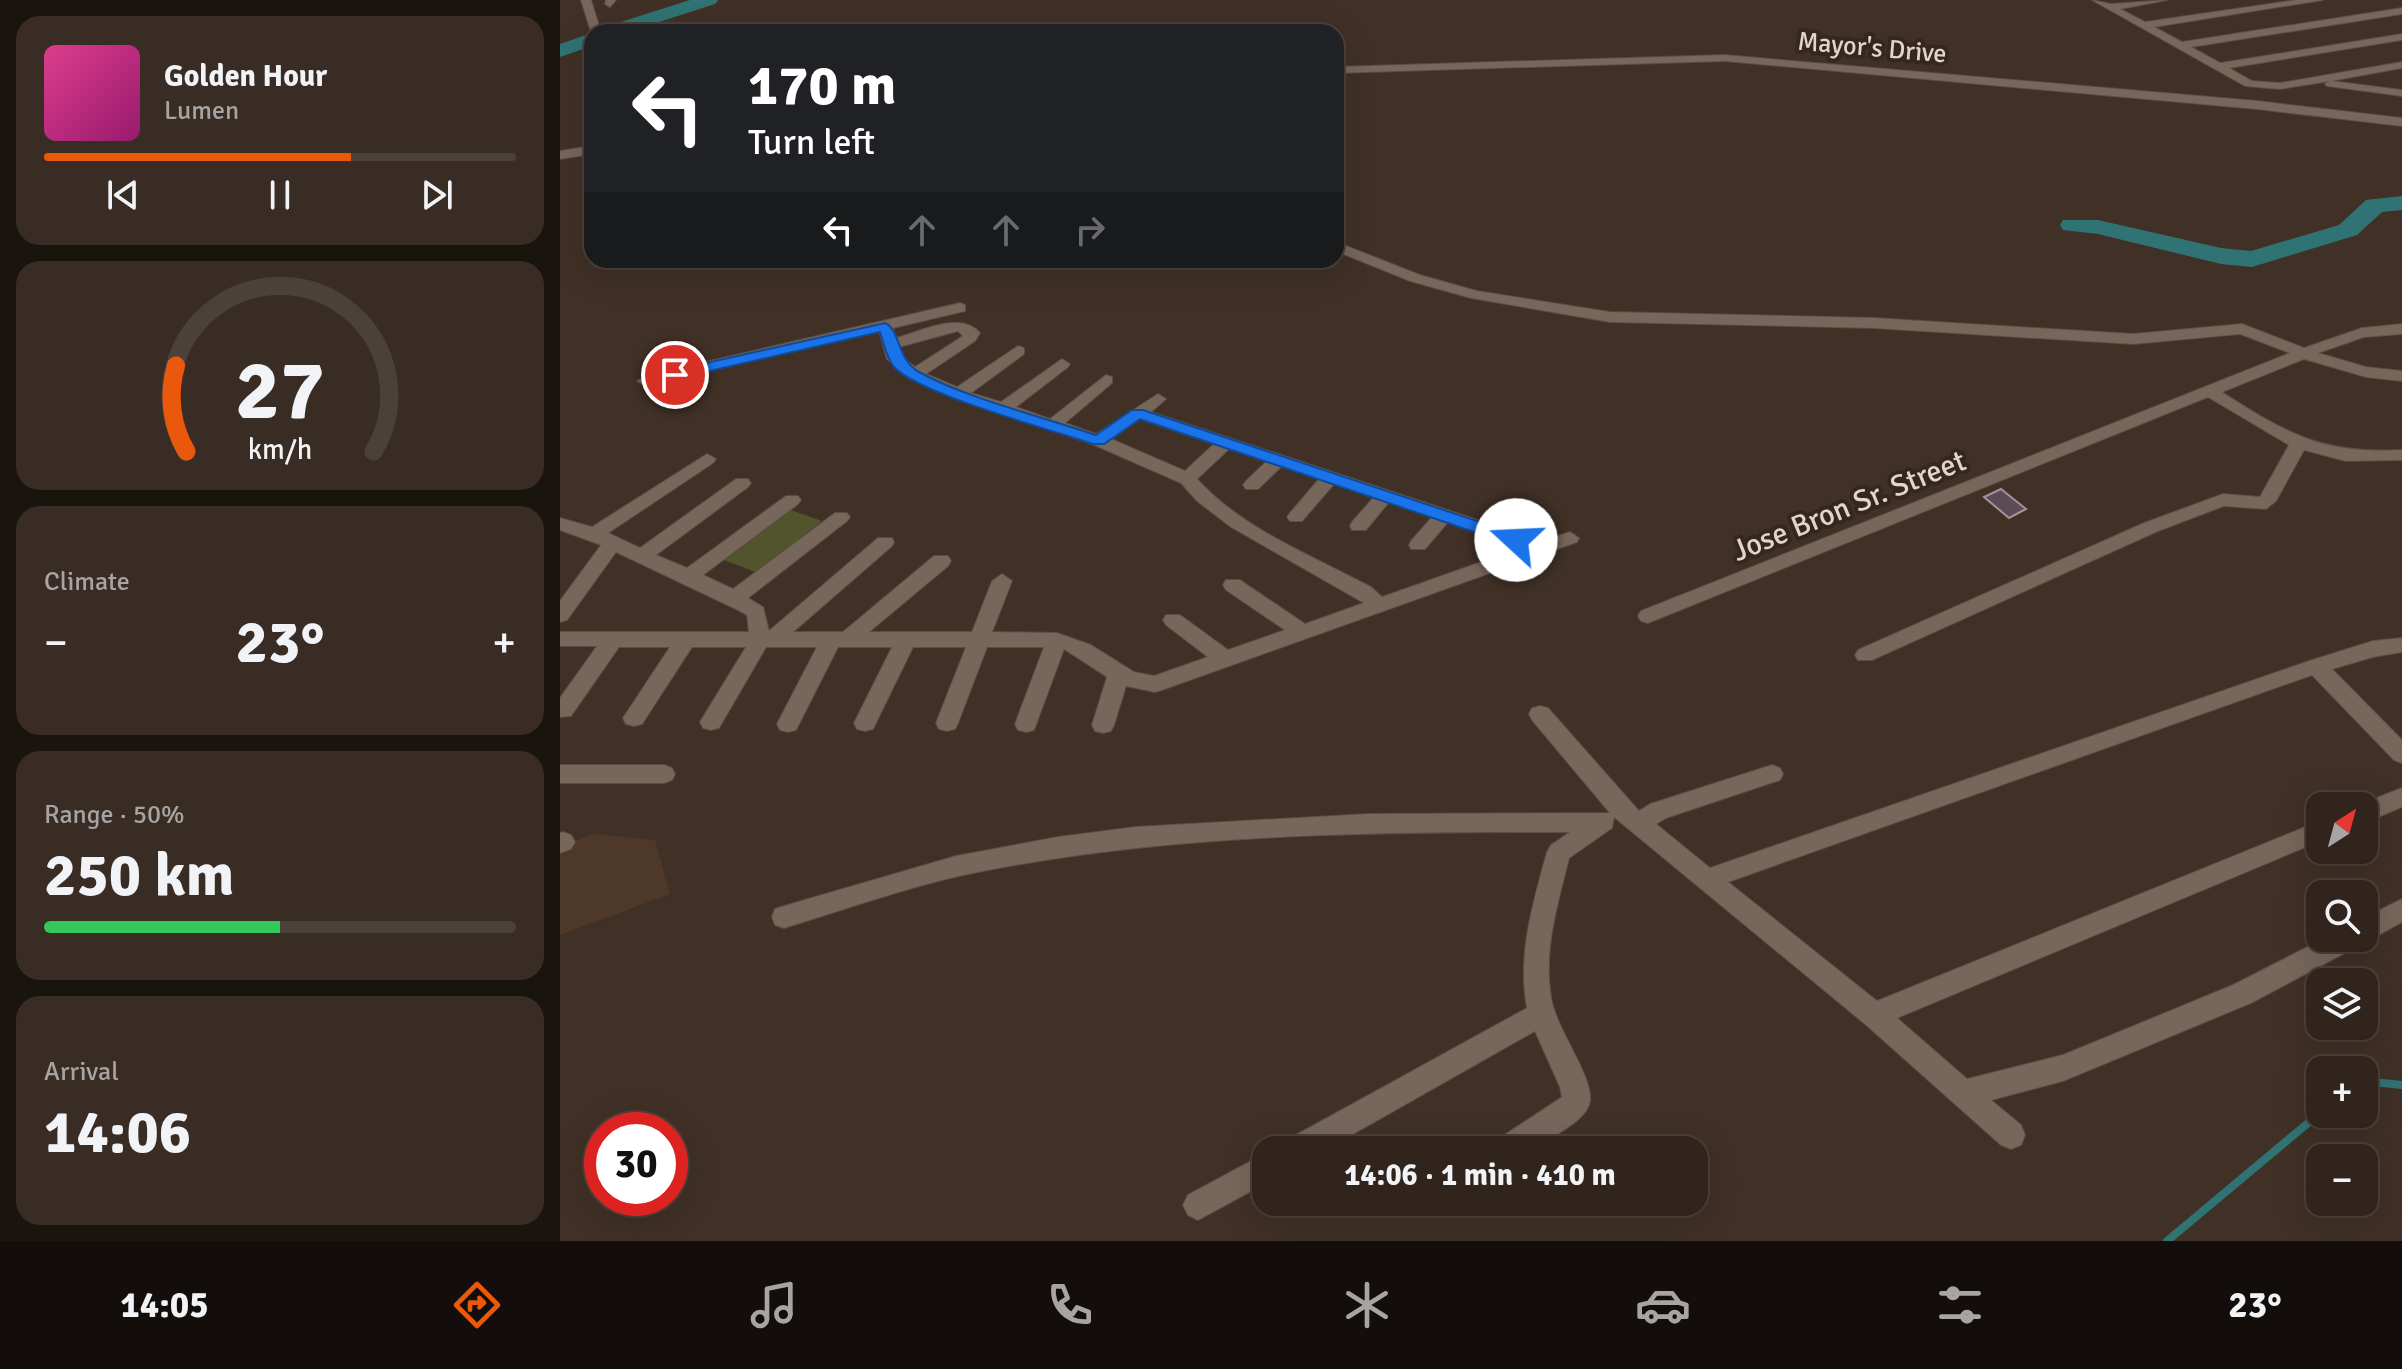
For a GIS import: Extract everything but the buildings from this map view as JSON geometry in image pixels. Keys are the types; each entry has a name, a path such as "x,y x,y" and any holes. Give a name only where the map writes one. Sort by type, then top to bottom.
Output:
{"street":[{"path":"2097,0 2243,82 2258,85 2307,81 2402,65"},
{"path":"2110,7 2162,0"},
{"path":"2143,26 2318,0"},
{"path":"586,3 593,24"},
{"path":"2179,46 2402,11"},
{"path":"2217,67 2402,37"},
{"name":"Mayor's Drive","path":"1344,70 1724,58 2257,105 2402,122"},
{"path":"2307,81 2402,93"},
{"path":"560,155 584,151"},
{"path":"1344,249 1415,278 1476,295 1610,317 1874,323 2133,339 2242,329 2301,354 2366,372 2402,376"},
{"path":"888,336 960,308"},
{"path":"645,381 888,336 958,326 972,333 970,338 914,375"},
{"name":"Jose Bron Sr. Street","path":"1648,616 2301,354 2362,333 2402,329"},
{"path":"888,336 895,359 914,375 959,394 1098,440 1187,479 1203,497 1238,523 1364,592 1379,605"},
{"path":"959,394 1018,351"},
{"path":"1003,409 1062,364"},
{"path":"1053,425 1106,380"},
{"path":"2211,392 2298,445 2319,452 2400,457"},
{"path":"1098,440 1158,399"},
{"path":"1138,413 1540,548"},
{"path":"1187,479 1225,443"},
{"path":"1865,655 2151,527 2223,500 2260,505 2267,501 2298,445"},
{"path":"593,535 707,459"},
{"path":"1252,485 1279,460"},
{"path":"1296,517 1330,477"},
{"path":"641,556 742,483"},
{"path":"1359,526 1386,494"},
{"path":"688,577 792,500"},
{"path":"1418,545 1445,514"},
{"path":"735,598 841,517"},
{"path":"560,524 613,543 735,598 756,612 766,640"},
{"path":"560,639 1057,640 1074,643 1118,676 1136,684 1155,684 1570,538"},
{"path":"711,722 766,640 885,542"},
{"path":"560,615 613,543"},
{"path":"788,724 839,640 941,561"},
{"path":"947,723 1002,581"},
{"path":"1233,585 1302,632"},
{"path":"1173,620 1225,659"},
{"path":"563,710 613,639"},
{"path":"634,718 686,639"},
{"path":"865,723 906,640"},
{"path":"1026,724 1057,640"},
{"path":"1705,880 2316,666 2373,649 2402,645"},
{"path":"2316,666 2402,754"},
{"path":"1103,725 1118,676"},
{"path":"1540,714 1620,818 1705,880 1874,1015 2011,1135"},
{"path":"560,774 664,774"},
{"path":"784,917 979,861 1084,844 1322,823 1620,818 1658,811 1772,774"},
{"path":"2378,807 2402,797"},
{"path":"1529,1136 1567,1112 1576,1101 1574,1086 1541,1014 1537,994 1539,927 1557,858 1559,852 1620,818"},
{"path":"1874,1015 2306,837"},
{"path":"2378,923 2402,910"},
{"path":"1964,1093 2063,1068 2242,994 2322,952"},
{"path":"1322,1136 1541,1014"},
{"path":"1198,1205 1252,1175"}],"shaded area":[{"path":"594,834 655,840 670,894 560,935 560,846"}],"green space":[{"path":"788,509 822,521 758,573 724,560"}],"waterway":[{"path":"634,24 709,0"},
{"path":"560,51 584,42"},
{"path":"2072,225 2098,227 2221,256 2252,259 2348,230 2375,205 2402,203"},
{"path":"2378,1082 2402,1085"},
{"path":"2167,1241 2306,1125"}],"route":[{"path":"675,375 885,327 895,359 902,366 914,375 959,394 1098,440 1138,413 1516,540"}]}
